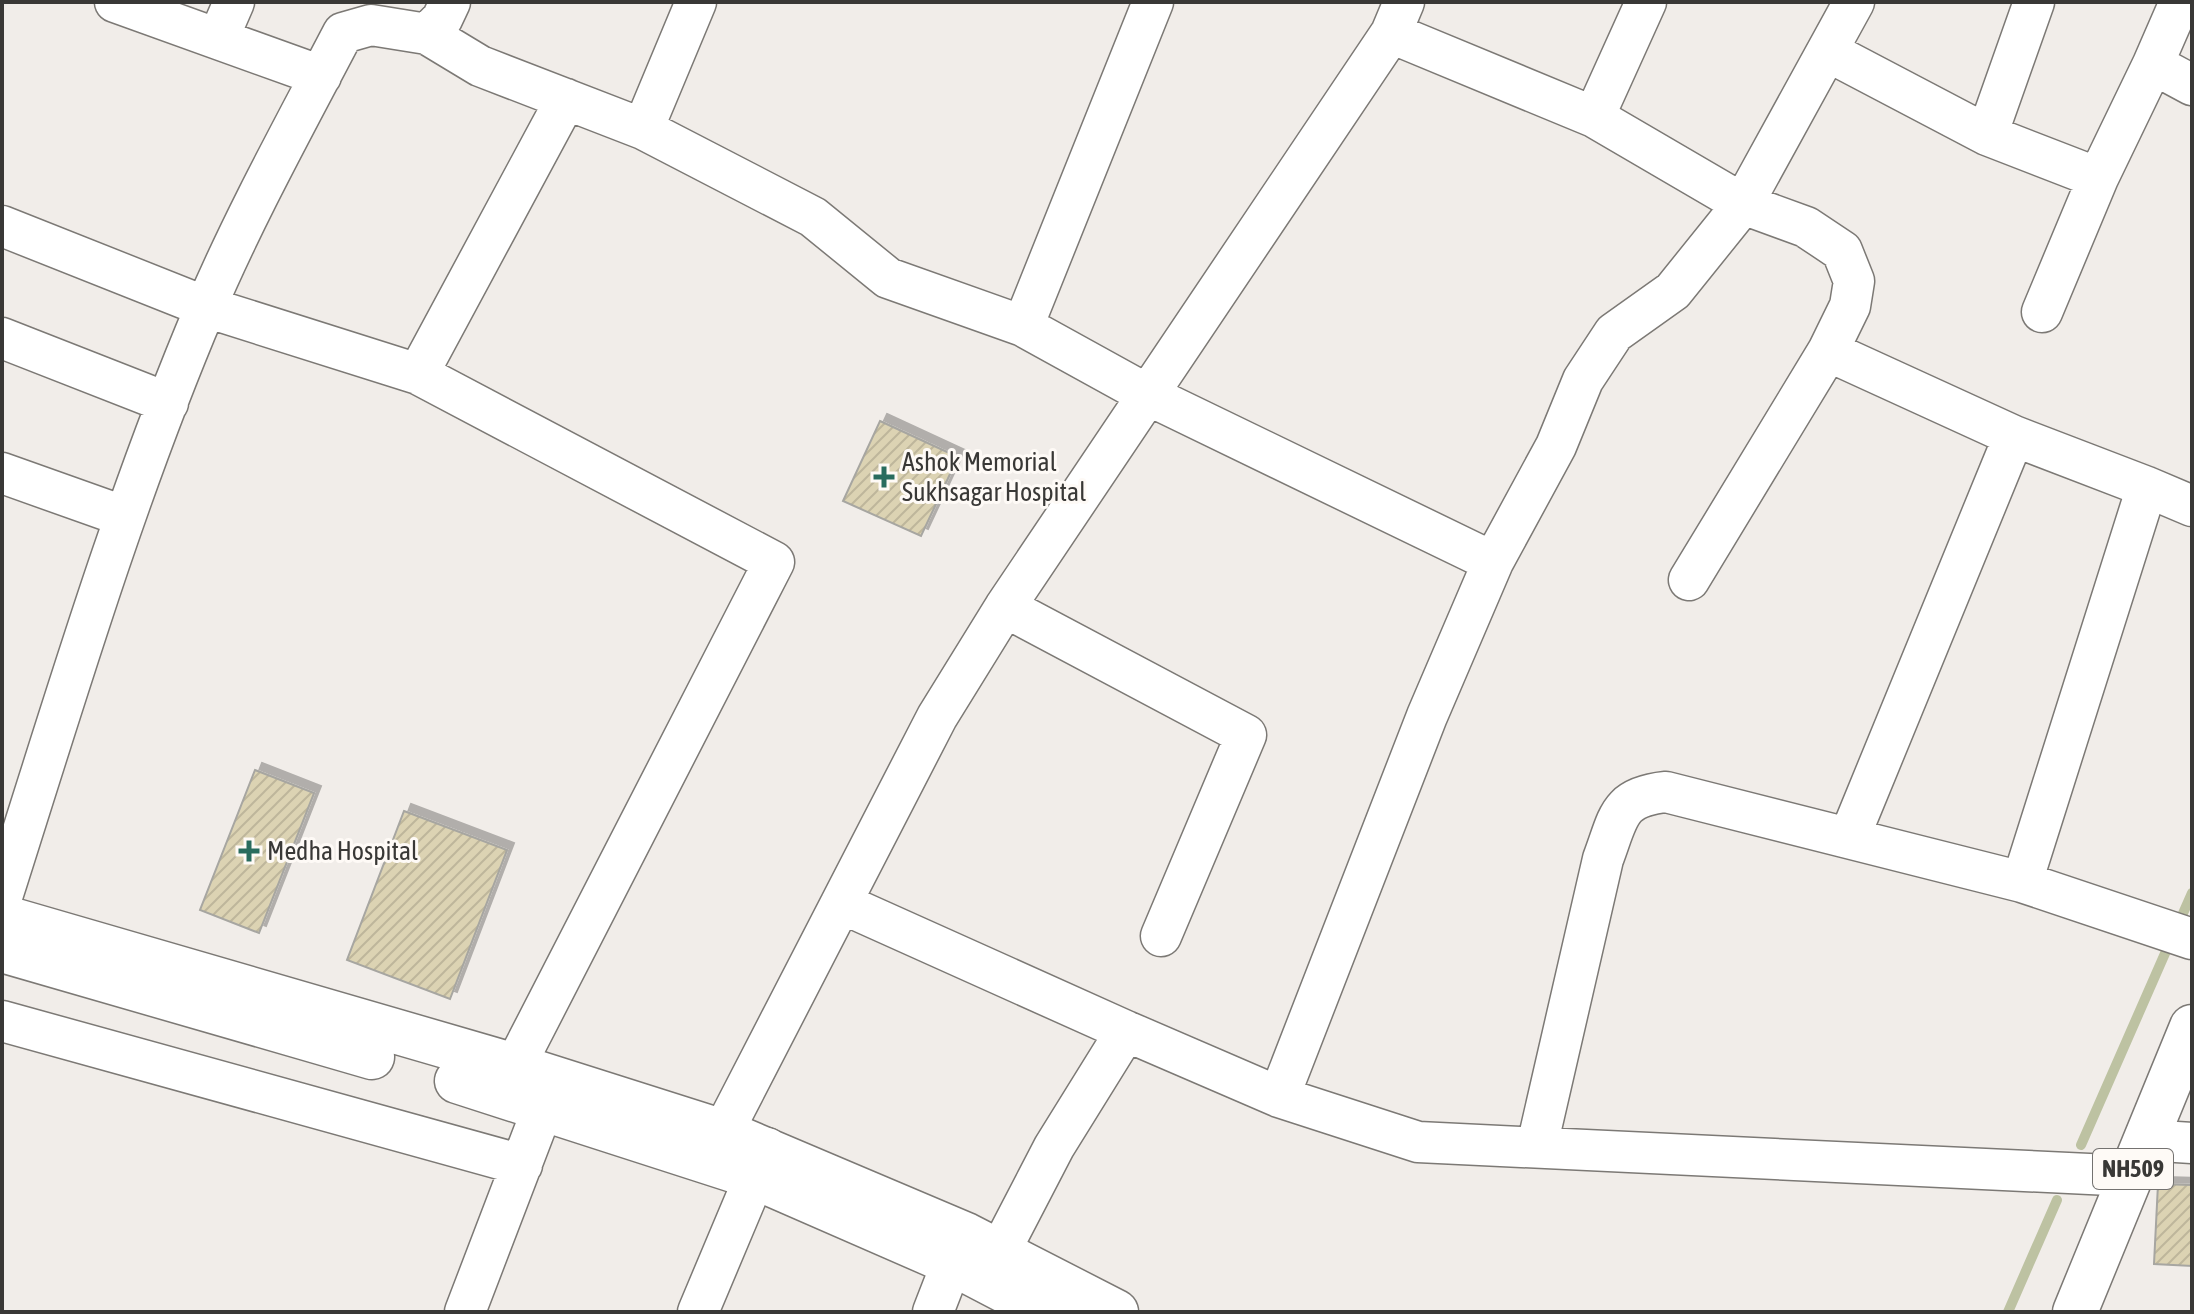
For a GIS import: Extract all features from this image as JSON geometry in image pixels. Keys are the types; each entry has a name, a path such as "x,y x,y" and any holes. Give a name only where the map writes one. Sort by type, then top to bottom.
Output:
{"main road":[{"path":"2,917 515,1066 723,1132 761,1162 1046,1312"},
{"path":"2,950 543,1108 761,1162 953,1229 1116,1312"},
{"name":"NH509","path":"2075,1312 2192,1027"}],"street":[{"path":"115,2 321,76"},
{"path":"218,39 234,2"},
{"path":"427,34 442,19 450,2"},
{"path":"643,129 696,2"},
{"path":"1023,326 1153,2"},
{"path":"1594,117 1646,2"},
{"path":"1279,1097 1427,716 1493,562 1556,446 1583,380 1614,333 1673,291 1743,204 1854,2"},
{"path":"1987,135 2034,2"},
{"path":"2042,312 2098,178 2180,2"},
{"path":"723,1132 937,717 1005,607 1397,17 1594,117 1743,204 1806,227 1842,251 1854,281 1850,306 1828,351 1689,580"},
{"path":"2,897 123,516 206,307 343,33 371,25 427,34 480,66 643,129 813,217 888,278 1023,326 1148,395 1493,562"},
{"path":"1829,52 1987,135 2098,178"},
{"path":"2153,64 2192,85"},
{"path":"418,374 566,99"},
{"path":"2,226 206,307 418,374 774,562 515,1066"},
{"path":"2,338 168,403"},
{"path":"1828,351 2014,436 2192,506"},
{"path":"1849,838 2014,436"},
{"path":"2,473 123,516"},
{"path":"2022,882 2147,487"},
{"path":"1005,607 1246,735 1161,936"},
{"path":"1537,1146 1603,859 1620,813 1638,795 1666,792 2022,882 2178,935"},
{"path":"841,903 1279,1097 1418,1142 2138,1158 2192,1143"},
{"path":"2,1021 522,1165"},
{"path":"999,1253 1054,1147 1126,1031"},
{"path":"465,1312 543,1108"},
{"path":"698,1312 761,1162"},
{"path":"933,1312 952,1263"}],"building":[{"path":"880,421 958,457 921,536 843,501"},
{"path":"255,770 314,793 259,933 200,910"},
{"path":"404,811 507,850 450,999 347,960"},
{"path":"2158,1184 2192,1185 2192,1266 2154,1264"}],"waterway":[{"path":"2177,927 2192,893"},
{"path":"2081,1145 2170,942"},
{"path":"2008,1312 2057,1200"}],"place":[{"name":"Ashok Memorial Sukhsagar Hospital","path":"884,477"},
{"name":"Medha Hospital","path":"249,851"}]}
